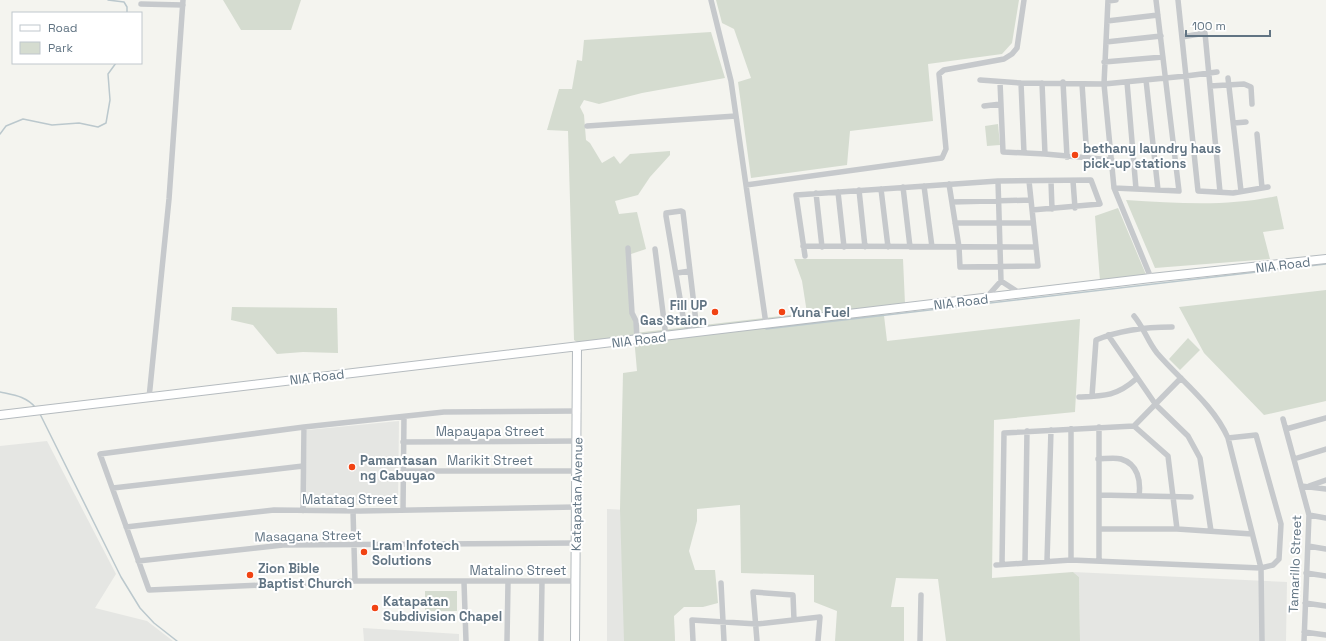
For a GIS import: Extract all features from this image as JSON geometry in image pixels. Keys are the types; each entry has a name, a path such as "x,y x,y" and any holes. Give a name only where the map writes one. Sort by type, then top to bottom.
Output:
{"street":[{"path":"711,0 731,81 766,324"},
{"path":"746,185 942,158 946,148 939,74 944,70 1004,59 1012,54 1017,48 1024,0"},
{"path":"1116,0 1108,0 1104,62 1104,84 1114,188 1150,278"},
{"path":"1114,188 1180,190 1156,0"},
{"path":"1178,0 1198,191 1241,191 1268,187"},
{"path":"141,4 183,2 169,199 149,398"},
{"path":"1107,21 1158,15"},
{"path":"1182,37 1205,33 1220,192"},
{"path":"1106,42 1160,36"},
{"path":"1104,62 1163,57"},
{"path":"980,80 1021,83 1063,82 1104,84 1166,79 1208,72 1217,72"},
{"path":"1228,78 1241,191"},
{"path":"1146,80 1158,190"},
{"path":"1000,82 1003,152 1112,160"},
{"path":"1063,82 1067,156"},
{"path":"1127,82 1136,189"},
{"path":"1021,83 1024,153"},
{"path":"1042,83 1045,154"},
{"path":"1082,84 1087,158"},
{"path":"1210,86 1244,84 1251,87 1252,104"},
{"path":"984,106 1001,104"},
{"path":"587,126 736,116"},
{"path":"1234,123 1246,122"},
{"path":"1257,134 1262,188"},
{"path":"805,256 796,195 998,181 1091,180 1100,204 1075,208 1032,210"},
{"path":"985,299 1001,281 998,181"},
{"path":"949,184 959,247 960,267 1038,266 1034,247 1029,181"},
{"path":"1051,181 1052,209"},
{"path":"1073,181 1075,208"},
{"path":"924,186 932,247"},
{"path":"903,187 910,247"},
{"path":"881,189 888,247"},
{"path":"859,190 865,247"},
{"path":"838,192 844,247"},
{"path":"816,193 822,246"},
{"path":"952,202 1031,200"},
{"path":"681,211 684,212 696,322 690,324 685,324 677,273 666,214 681,211"},
{"path":"955,223 1033,223"},
{"path":"803,246 1034,247"},
{"path":"628,248 632,313 636,321 637,340"},
{"path":"655,249 666,337"},
{"name":"NIA Road","path":"0,415 446,361 577,348 1150,278 1326,260"},
{"path":"677,273 690,271"},
{"path":"1001,281 1022,294"},
{"path":"1134,316 1143,327 1156,352 1182,378 1219,420 1228,438 1261,568 1262,641"},
{"path":"690,324 691,333"},
{"path":"1092,396 1096,340 1108,335 1143,327 1172,327"},
{"path":"1108,335 1136,379 1156,404 1188,436 1200,458 1211,531"},
{"name":"Katapatan Avenue","path":"575,641 578,441 577,348"},
{"path":"1134,426 1182,378"},
{"path":"1079,397 1112,395 1126,388 1136,379"},
{"path":"138,561 100,454 304,426 444,412 578,411"},
{"path":"403,510 404,417"},
{"path":"1286,429 1326,418"},
{"name":"Tamarillo Street","path":"1283,419 1309,515 1304,641"},
{"path":"303,511 304,426"},
{"path":"1002,564 1004,433 1134,426 1168,456 1177,529"},
{"path":"1099,427 1099,561"},
{"path":"1071,429 1071,560"},
{"path":"1047,561 1051,430"},
{"path":"1026,562 1027,431"},
{"path":"996,565 1071,560 1261,568 1273,565 1279,559 1281,524 1256,435 1228,438"},
{"name":"Mapayapa Street","path":"403,442 578,441"},
{"path":"1294,459 1326,449"},
{"path":"1098,459 1121,459 1135,468 1140,484 1139,496"},
{"path":"113,488 303,466"},
{"name":"Marikit Street","path":"403,470 577,471"},
{"path":"1308,486 1326,480"},
{"path":"1301,486 1326,489"},
{"path":"1099,495 1174,498 1191,497"},
{"name":"Matatag Street","path":"126,527 274,510 353,511 576,507"},
{"path":"353,511 355,581"},
{"path":"1309,515 1326,518"},
{"path":"1099,529 1177,529 1252,534"},
{"name":"Masagana Street","path":"138,561 283,545 354,546 576,543"},
{"path":"1308,546 1326,549"},
{"name":"Matalino Street","path":"138,561 149,590 355,581 575,581"},
{"path":"1306,573 1326,576"},
{"path":"464,582 466,641"},
{"path":"507,641 508,582"},
{"path":"541,641 542,582"},
{"path":"721,583 724,641"},
{"path":"757,641 757,624 753,592 793,595 794,620"},
{"path":"920,641 921,595"},
{"path":"1305,602 1326,606"},
{"path":"693,641 692,620 724,620 757,624 820,617 818,641"},
{"path":"1304,632 1326,635"}],"shaded area":[{"name":"Pamantasan ng Cabuyao","path":"399,421 398,504 305,506 307,430"},
{"path":"47,441 116,574 95,608 147,621 173,641 0,641 0,446"},
{"path":"607,509 667,512 675,641 607,641"},
{"path":"1073,572 1287,582 1286,641 1080,641 1079,577"},
{"path":"363,628 459,634 459,641 364,641"}],"green space":[{"path":"223,0 301,0 291,30 241,30"},
{"path":"716,0 1019,0 1012,43 1002,54 928,64 933,121 850,131 847,165 751,178 738,82 751,78 734,29 722,23"},
{"path":"711,32 725,78 642,93 599,104 584,100 580,107 584,115 586,140 590,143 602,163 614,156 620,164 630,154 670,151 670,155 650,177 638,195 615,201 619,214 637,212 646,249 628,255 635,333 807,313 802,281 794,259 903,259 905,304 883,307 887,341 1080,319 1075,412 994,420 992,578 1073,572 1079,577 1080,641 946,641 938,579 896,578 891,607 904,607 904,641 835,641 837,611 814,602 814,575 741,573 740,505 697,509 697,521 689,551 695,570 715,570 718,603 703,607 684,607 674,616 675,641 624,641 620,509 623,373 637,371 634,337 580,344 574,340 568,131 547,130 559,89 572,89 577,60 582,61 584,40"},
{"path":"998,124 1000,145 987,146 985,126"},
{"path":"1277,196 1284,229 1263,232 1270,259 1155,268 1126,200 1221,203 1239,202"},
{"path":"1118,208 1147,277 1100,281 1095,216"},
{"path":"1326,290 1326,401 1264,415 1204,353 1179,307"},
{"path":"232,307 337,308 338,353 303,352 277,354 253,325 231,320"},
{"path":"1188,338 1200,350 1180,370 1169,359"},
{"path":"425,591 457,591 457,611 425,611"}],"waterway":[{"path":"108,0 124,2 127,7 127,12"},
{"path":"0,134 6,126 23,119 52,125 79,123 98,127 106,123 110,100 108,74 115,64"},
{"path":"766,329 1326,264"},
{"path":"0,392 24,398 36,408"},
{"path":"40,414 121,577 140,608 154,623 177,641"}],"place":[{"name":"bethany laundry haus pick-up stations","path":"1075,155"},
{"name":"Fill UP Gas Staion","path":"715,312"},
{"name":"Yuna Fuel","path":"782,312"},
{"name":"Pamantasan ng Cabuyao","path":"352,467"},
{"name":"Lram Infotech Solutions","path":"364,552"},
{"name":"Zion Bible Baptist Church","path":"250,575"},
{"name":"Katapatan Subdivision Chapel","path":"375,608"}]}
